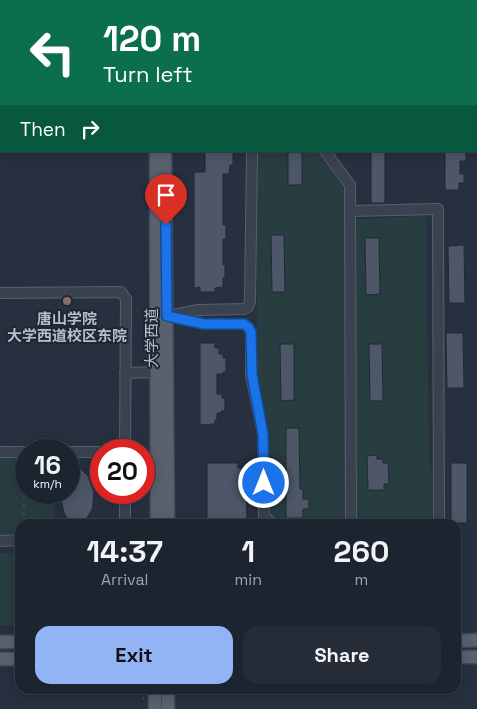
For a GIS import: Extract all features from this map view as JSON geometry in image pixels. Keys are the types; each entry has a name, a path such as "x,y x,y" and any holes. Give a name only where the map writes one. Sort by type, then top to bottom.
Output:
{"main road":[{"name":"大学西道","path":"156,152 157,519"},
{"name":"大学西道","path":"165,152 168,519"},
{"path":"461,641 477,640"},
{"path":"0,642 15,642"},
{"path":"461,657 477,657"},
{"path":"0,659 15,659"},
{"path":"155,694 155,709"},
{"path":"168,694 168,709"}],"lane":[{"path":"167,316 198,310 244,309 248,307 250,301 252,152"},
{"path":"327,152 350,185 351,519"},
{"path":"350,211 438,209 439,519"},
{"path":"0,293 121,292 126,299 125,439"},
{"path":"167,316 204,324 244,324 251,332 252,375 263,434 264,516 267,519"},
{"path":"125,373 157,372"},
{"path":"0,452 15,452"},
{"path":"125,504 125,519"},
{"path":"0,540 15,540"}],"path":[{"path":"24,504 24,519"},
{"path":"143,694 144,701"}],"green space":[{"path":"255,152 318,152 344,188 345,220 426,217 429,452 432,476 433,519 275,519 269,513 270,433 258,379"},
{"path":"0,456 15,456 15,504 55,504 55,519 15,519 15,536 0,536"},
{"path":"0,553 15,553 15,626 0,625"}],"building":[{"path":"205,152 233,152 233,165 230,165 229,174 223,174 223,225 226,225 226,239 223,239 225,278 223,278 223,287 215,288 215,292 200,292 200,287 194,288 194,172 205,172"},
{"path":"288,152 302,152 302,185 288,185"},
{"path":"371,152 385,152 385,203 371,203"},
{"path":"445,152 466,152 466,161 460,161 460,174 464,174 464,183 459,183 459,190 445,190"},
{"path":"271,235 284,235 285,292 272,292"},
{"path":"365,238 379,238 380,294 366,295"},
{"path":"464,245 465,303 449,303 448,246"},
{"path":"446,333 463,333 464,388 447,388"},
{"path":"200,343 215,343 215,348 219,348 219,354 223,354 223,358 226,358 226,372 217,374 217,394 222,394 222,398 225,398 225,411 217,413 215,424 200,425"},
{"path":"280,344 294,344 294,400 281,401"},
{"path":"369,344 382,344 383,401 370,401"},
{"path":"286,428 299,428 300,489 303,489 303,499 309,499 309,509 303,509 303,518 286,518"},
{"path":"377,455 377,459 383,459 383,463 388,463 389,484 384,484 384,490 368,490 367,456"},
{"path":"207,463 238,463 238,468 246,468 247,519 207,519"},
{"path":"451,463 467,463 467,523 461,523 461,519 451,519"},
{"path":"81,469 88,476 90,481 90,504 93,504 92,510 86,519 68,519 62,504 80,504"}],"place":[{"name":"唐山学院 大学西道校区东院","path":"67,301"}],"route":[{"path":"166,225 167,316 204,324 244,324 251,332 252,375 263,434 264,483"}]}
